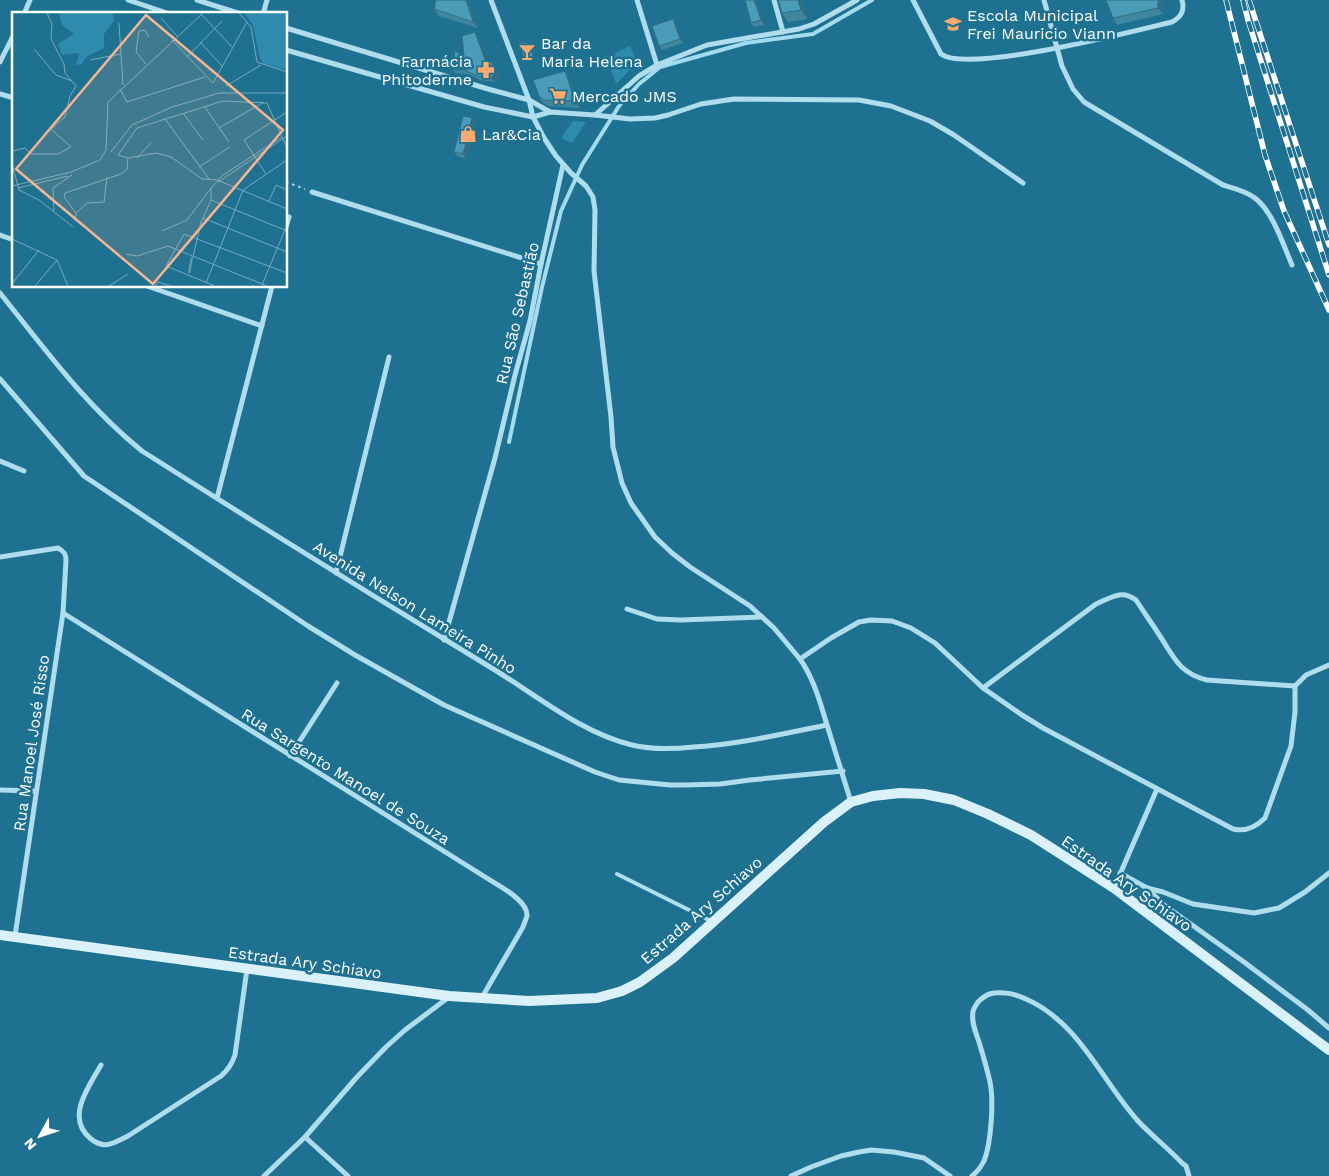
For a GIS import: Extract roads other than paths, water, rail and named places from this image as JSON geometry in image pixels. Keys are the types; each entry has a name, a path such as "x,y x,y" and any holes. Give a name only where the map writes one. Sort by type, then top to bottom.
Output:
{"main road":[{"name":"Estrada Ary Schiavo","path":"0,935 449,996 529,1001 597,998 640,982 658,970 824,822 851,802 873,796 900,793 924,794 954,800 1032,835 1114,888 1329,1050"}],"street":[{"path":"25,12 30,0"},
{"path":"128,0 164,12"},
{"path":"197,0 235,12"},
{"path":"491,0 533,117 544,138 563,165 586,186 593,196 596,210 594,271 613,447 622,483 631,503 655,537 684,562 762,616 808,669 843,771 851,802"},
{"path":"638,0 657,65"},
{"path":"774,0 783,32"},
{"path":"595,114 639,76 657,65 707,45 799,29 814,24 857,0"},
{"path":"913,0 941,54 947,57 974,59 1000,58 1057,48 1172,22 1182,14 1182,0"},
{"path":"1044,0 1062,66 1073,89 1084,102 1223,185 1243,191 1255,198 1269,214 1292,265"},
{"path":"288,29 528,100 550,112"},
{"path":"0,62 12,38"},
{"path":"288,51 484,108 533,117 550,112 595,114 638,119 661,117 701,104 734,99 859,100 891,106 930,121 954,135 1023,183"},
{"name":"Rua São Sebastião","path":"444,640 530,321 563,165"},
{"path":"312,192 541,264"},
{"path":"0,235 12,239"},
{"path":"153,288 262,326"},
{"path":"217,498 272,288"},
{"name":"Avenida Nelson Lameira Pinho","path":"0,293 59,366 123,436 217,498 572,720 609,738 633,746 677,749 741,742 827,725"},
{"path":"336,572 389,357"},
{"path":"0,379 84,476 308,626 444,705 595,772 619,780 670,785 702,785 843,771"},
{"path":"0,461 24,471"},
{"name":"Rua Manoel José Risso","path":"0,557 58,548 63,550 66,560 63,613 15,937"},
{"path":"983,688 1096,604 1123,594 1136,600 1175,660 1186,671 1196,677 1207,680 1296,686"},
{"path":"628,609 658,619 681,620 762,616"},
{"name":"Rua Sargento Manoel de Souza","path":"63,613 490,880 522,903 527,915 523,927 480,999"},
{"path":"800,659 859,622 871,620 892,621 911,628 935,643 983,688 1043,728 1233,829 1239,830 1257,825 1265,818 1291,746 1296,686 1306,675 1329,665"},
{"path":"290,756 336,683"},
{"path":"1114,888 1157,789"},
{"path":"0,790 36,791"},
{"path":"1120,873 1147,888 1193,904 1254,913 1279,908 1305,892 1329,873"},
{"path":"1147,888 1164,905 1244,962 1329,1028"},
{"path":"101,1065 83,1096 79,1116 83,1132 93,1141 102,1145 112,1144 128,1136 228,1069 235,1055 247,969"},
{"path":"972,1176 978,1171 988,1148 991,1099 990,1083 972,1013 976,1004 984,996 993,992 1013,993 1037,1004 1073,1033 1138,1121 1186,1166 1189,1176"},
{"path":"264,1176 305,1137 386,1047 449,996"},
{"path":"305,1137 348,1176"},
{"path":"791,1176 841,1156 872,1150 924,1158 950,1176"}],"lane":[{"path":"617,874 712,922"}],"waterway":[{"path":"509,442 542,287 561,211 582,165 619,106 639,84 660,67 746,43 813,34 872,0"}],"railway":[{"path":"1226,0 1265,155 1284,211 1329,310"},
{"path":"1243,0 1329,275"},
{"path":"1249,0 1329,245"}],"place":[{"name":"Escola Municipal Frei Mauricio Viann","path":"953,24"},
{"name":"Bar da Maria Helena","path":"527,52"},
{"name":"Farmácia Phitoderme","path":"486,70"},
{"name":"Mercado JMS","path":"558,96"},
{"name":"Lar&Cia","path":"468,134"}]}
